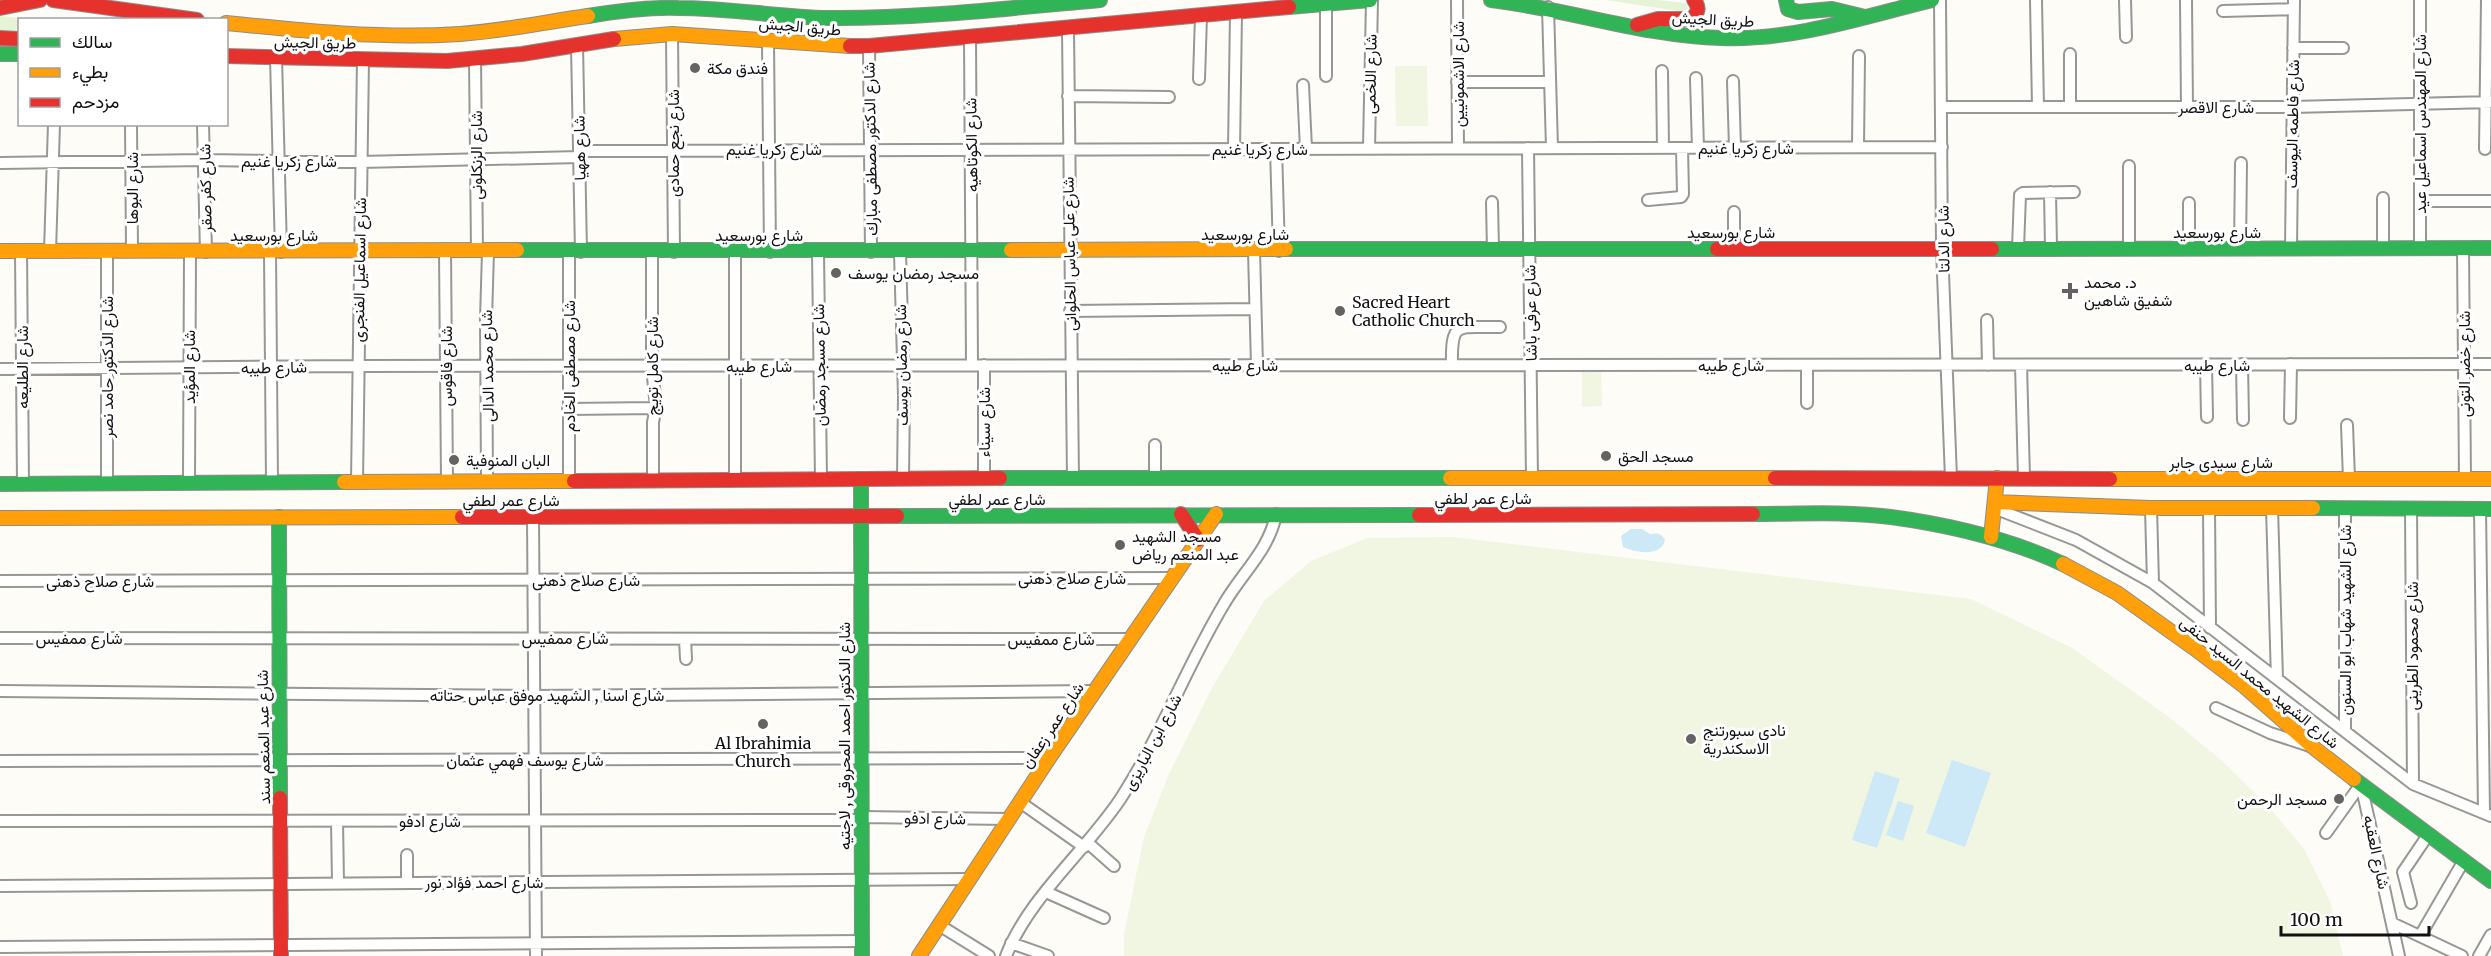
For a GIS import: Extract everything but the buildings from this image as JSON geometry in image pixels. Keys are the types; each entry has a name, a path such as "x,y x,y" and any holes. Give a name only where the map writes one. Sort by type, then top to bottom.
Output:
{"main road":[{"path":"0,8 40,0"},
{"path":"53,0 182,18"},
{"name":"طريق الجيش","path":"228,23 355,34 432,35 486,32 653,8 712,9 826,18 870,18 1100,0"},
{"name":"طريق الجيش","path":"228,56 476,59 522,54 624,37 672,34 818,45 869,46 1371,0"},
{"name":"طريق الجيش","path":"1491,0 1548,7 1632,26 1691,36 1750,39 1809,32 1932,0"},
{"path":"1632,26 1658,19 1692,19 1698,11 1698,5 1694,0"},
{"path":"1786,0 1788,9 1795,12 1832,9 1866,17"},
{"path":"0,38 18,39"},
{"path":"0,54 18,54"},
{"name":"شارع بورسعيد","path":"0,251 900,252 2491,248"},
{"name":"شارع عمر لطفي","path":"0,483 1073,478 1951,478"},
{"name":"شارع سيدى جابر","path":"1951,478 2491,479"},
{"path":"1991,537 1997,478"},
{"name":"شارع الدكتور احمد المحروقى , لاجتيه","path":"861,479 860,881 862,956"},
{"path":"1994,505 2486,509"},
{"path":"1181,514 1198,540"},
{"name":"شارع عمر زعفان","path":"919,956 1094,691 1216,514"},
{"name":"شارع عمر لطفي","path":"0,518 1843,514 1890,517 1991,537"},
{"name":"شارع عبد المنعم سند","path":"279,517 278,694 281,950"},
{"name":"شارع الشهيد محمد السيد حنفى","path":"1991,537 2035,551 2077,570 2117,593 2236,680 2313,747 2491,881"}],"street":[{"name":"شارع اللخمى","path":"1369,148 1371,0"},
{"name":"شارع الاشمونيين","path":"1456,0 1458,148"},
{"name":"شارع الدلتا","path":"1940,0 1942,248 1951,478"},
{"path":"2036,0 2038,107"},
{"path":"2125,0 2126,37"},
{"path":"2186,0 2187,107"},
{"name":"شارع المهندس اسماعيل عيد","path":"2420,0 2420,248"},
{"path":"2486,149 2487,0"},
{"path":"1326,4 1326,76"},
{"path":"2223,11 2294,4"},
{"name":"شارع فاطمه اليوسف","path":"2291,248 2294,4"},
{"path":"1548,7 1551,148"},
{"path":"1234,149 1236,13"},
{"path":"1199,79 1201,16"},
{"name":"شارع على عباس الحلوانى","path":"1068,29 1073,478"},
{"name":"شارع نجع حمادى","path":"672,34 674,252"},
{"name":"شارع الكوتاهيه","path":"970,38 972,365"},
{"path":"768,41 770,252"},
{"name":"شارع ههيا","path":"575,252 579,154 577,45"},
{"name":"شارع الدكتور مصطفى مبارك","path":"869,46 871,252"},
{"path":"2293,48 2343,48"},
{"path":"2070,54 2070,107"},
{"path":"1858,147 1859,56"},
{"path":"272,482 271,367 279,161 276,57"},
{"name":"شارع اسماعيل الفنجرى","path":"357,482 363,59"},
{"name":"شارع الزنكلونى","path":"476,59 476,159 482,251"},
{"path":"1662,71 1663,148"},
{"path":"1696,78 1698,148"},
{"path":"1733,81 1735,148"},
{"path":"1457,82 1550,82"},
{"path":"1303,85 1306,149"},
{"path":"1068,96 1169,97"},
{"name":"شارع الاقصر","path":"1942,107 2293,108 2488,102"},
{"path":"50,251 54,126"},
{"name":"شارع البوها","path":"131,126 132,251"},
{"name":"شارع كفر صقر","path":"203,126 206,252"},
{"name":"شارع زكريا غنيم","path":"0,163 131,163 204,160 361,162 673,150 769,149 1942,147"},
{"name":"شارع عرفى باشا","path":"1528,148 1532,479"},
{"path":"1648,200 1681,198 1683,194 1682,148"},
{"path":"1276,149 1279,251"},
{"path":"2240,248 2241,163"},
{"path":"2129,166 2129,248"},
{"path":"2050,192 2051,248"},
{"path":"2018,248 2020,195 2023,193 2074,192"},
{"path":"2383,198 2383,248"},
{"path":"2420,201 2491,201"},
{"path":"1492,202 1493,250"},
{"path":"2189,203 2189,248"},
{"path":"1734,212 1734,249"},
{"name":"شارع خضر التونى","path":"2463,248 2465,479"},
{"name":"شارع الطليعه","path":"21,251 23,483"},
{"name":"شارع الدكتور حامد نصر","path":"107,251 107,483"},
{"name":"شارع محمد الدالى","path":"482,251 488,366 488,481"},
{"path":"1254,251 1257,365"},
{"name":"شارع المؤيد","path":"189,483 190,252"},
{"name":"شارع فاقوس","path":"445,252 447,481"},
{"name":"شارع مصطفى الخادم","path":"569,480 568,366 575,252"},
{"name":"شارع كامل تويج","path":"652,252 652,366 656,408 653,422 653,480"},
{"path":"735,252 735,479"},
{"name":"شارع مسجد رمضان","path":"818,252 820,479"},
{"name":"شارع رمضان يوسف","path":"900,252 903,479"},
{"path":"1070,311 1255,309"},
{"path":"1987,320 1988,365"},
{"path":"1452,365 1452,339 1455,332 1462,328 1500,327"},
{"path":"2241,364 2243,420"},
{"path":"2290,418 2291,364"},
{"name":"شارع طيبه","path":"0,369 819,365 2491,364"},
{"name":"شارع سيناء","path":"984,365 984,479"},
{"path":"1807,365 1807,404"},
{"path":"2021,365 2024,478"},
{"path":"2206,365 2207,417"},
{"path":"568,409 656,408"},
{"path":"2347,425 2349,479"},
{"path":"1155,445 1155,478"},
{"path":"1994,505 2076,540 2153,583 2413,784 2487,815 2486,509"},
{"path":"2151,508 2153,583"},
{"path":"2209,508 2210,628"},
{"path":"2272,508 2277,679"},
{"name":"شارع الشهيد شهاب ابو السنون","path":"2345,508 2345,732"},
{"name":"شارع محمود الطرينى","path":"2411,509 2413,784"},
{"name":"شارع ابن الباريزى","path":"1006,956 1011,943 1046,892 1108,817 1142,764 1217,616 1271,536 1276,514"},
{"path":"533,516 536,956"},
{"name":"شارع صلاح ذهنى","path":"0,581 1171,578"},
{"name":"شارع ممفيس","path":"0,638 1130,639"},
{"path":"685,639 686,658"},
{"name":"شارع اسنا , الشهيد موفق عباس حتاته","path":"0,691 534,696 1094,691"},
{"path":"2216,708 2270,733 2313,747"},
{"name":"شارع يوسف فهمي عثمان","path":"0,761 1049,758"},
{"path":"2326,833 2361,783"},
{"name":"شارع العقبه","path":"2361,783 2399,956"},
{"path":"1020,802 1114,866"},
{"name":"شارع ادفو","path":"0,821 1009,819"},
{"path":"337,821 338,882"},
{"path":"2411,903 2403,872 2428,835"},
{"path":"407,855 408,882"},
{"path":"2420,936 2463,862"},
{"name":"شارع احمد فؤاد نور","path":"0,886 264,885 281,882 969,879"},
{"path":"1046,892 1104,918"},
{"path":"2392,923 2462,956"},
{"path":"939,925 989,956"},
{"path":"2480,956 2491,934"},
{"path":"0,947 281,950 536,943 861,941"},
{"path":"1011,943 1048,956"}],"green space":[{"path":"1606,0 1658,0 1686,3 1688,8 1684,12"},
{"path":"0,16 22,18 18,18 18,30 0,30"},
{"path":"1395,66 1427,66 1428,126 1396,126"},
{"path":"1601,369 1602,406 1582,407 1582,370"},
{"name":"نادي سبورتنج الاسكندرية","path":"1453,537 1971,599 2072,648 2169,717 2222,761 2269,807 2304,849 2330,901 2343,956 1124,956 1124,934 1144,837 1168,776 1212,688 1264,601 1311,561 1367,538"}],"water":[{"path":"1631,529 1642,529 1650,534 1659,534 1665,540 1663,545 1659,549 1648,552 1623,547 1621,536"},
{"path":"1952,760 1991,773 1965,847 1926,833"},
{"path":"1875,771 1900,779 1877,848 1852,840"},
{"path":"1898,801 1914,806 1903,841 1886,835"}],"traffic: fast":[{"path":"588,16 667,8 716,9 828,18 896,17 1100,0"},
{"path":"1289,7 1370,0"},
{"path":"1491,0 1663,32 1721,38 1775,36 1801,32 1932,0"},
{"path":"1786,0 1788,9 1798,12 1832,9 1865,17"},
{"path":"0,54 18,54"},
{"path":"1992,249 2491,248"},
{"path":"1286,249 1717,249"},
{"path":"517,250 1011,250"},
{"path":"1000,478 1450,478"},
{"path":"861,479 862,956"},
{"path":"0,484 344,482"},
{"path":"2313,508 2491,509"},
{"path":"1753,514 1856,514 1913,520 2000,540 2063,564"},
{"path":"897,516 1419,515"},
{"path":"279,517 280,798"},
{"path":"2354,779 2491,881"}],"traffic: slow":[{"path":"228,23 401,36 492,31 588,16"},
{"path":"614,39 672,34 850,46"},
{"path":"1011,250 1286,249"},
{"path":"0,251 517,250"},
{"path":"1450,478 1775,478"},
{"path":"1991,537 1997,478"},
{"path":"2110,479 2491,479"},
{"path":"344,482 574,481"},
{"path":"1995,502 2151,508 2313,508"},
{"path":"919,956 1049,758 1216,514"},
{"path":"0,518 462,517"},
{"path":"2063,564 2117,593 2194,648 2244,686 2313,747 2354,779"}],"traffic: jam":[{"path":"0,8 40,0"},
{"path":"53,0 183,18"},
{"path":"1637,25 1658,19 1692,19 1698,10 1694,0"},
{"path":"850,46 1289,7"},
{"path":"0,38 18,39"},
{"path":"228,56 447,61 522,54 614,39"},
{"path":"1717,249 1992,249"},
{"path":"574,481 1000,478"},
{"path":"1775,478 2110,479"},
{"path":"1181,514 1198,540"},
{"path":"1419,515 1753,514"},
{"path":"462,517 897,516"},
{"path":"280,798 281,956"}],"place":[{"name":"فندق مكة","path":"695,68"},
{"name":"مسجد رمضان يوسف","path":"836,273"},
{"name":"د. محمد شفيق شاهين","path":"2070,291"},
{"name":"Sacred Heart Catholic Church","path":"1340,311"},
{"name":"مسجد الحق","path":"1606,456"},
{"name":"البان المنوفية","path":"454,460"},
{"name":"مسجد الشهيد عبد المنعم رياض","path":"1120,545"},
{"name":"Al Ibrahimia Church","path":"763,724"},
{"name":"نادي سبورتنج الاسكندرية","path":"1691,739"},
{"name":"مسجد الرحمن","path":"2339,799"}]}
